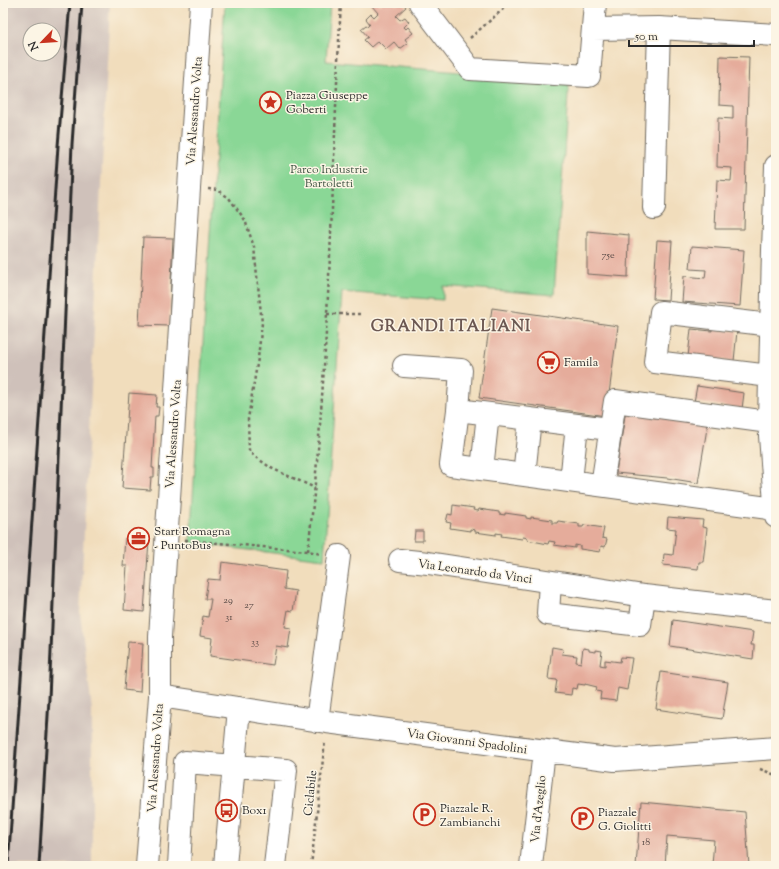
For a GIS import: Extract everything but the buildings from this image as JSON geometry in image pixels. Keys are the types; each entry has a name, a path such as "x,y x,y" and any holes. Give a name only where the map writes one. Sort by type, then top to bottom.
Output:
{"street":[{"name":"Via Alessandro Volta","path":"147,866 160,696 160,637 201,3"},
{"path":"420,3 470,70 589,76 595,3"},
{"path":"593,29 658,28 776,35"},
{"path":"654,208 658,28"},
{"path":"404,366 461,370 458,410 451,465 602,485 776,513 769,422 776,166"},
{"path":"770,376 655,362 661,312 771,325"},
{"path":"602,485 614,401 769,422"},
{"path":"458,410 609,430"},
{"path":"482,469 488,414"},
{"path":"524,475 530,419"},
{"path":"571,481 577,425"},
{"path":"322,722 340,556"},
{"name":"Via Leonardo da Vinci","path":"400,560 428,562 644,596 776,611"},
{"name":"Via Leonardo da Vinci","path":"550,582 548,614 640,625 644,596"},
{"name":"Via Giovanni Spadolini","path":"160,696 322,722 615,760 776,748"},
{"path":"225,866 239,708"},
{"name":"Via d'Azeglio","path":"531,866 544,751"},
{"path":"179,866 185,762 286,770 275,866"}],"path":[{"path":"308,551 315,488 327,314 341,3"},
{"path":"456,50 510,3"},
{"path":"189,187 218,190 229,198 245,220 254,247 262,323 248,418 248,450 271,468 315,488"},
{"path":"327,314 361,314"},
{"path":"166,536 194,541 308,551 316,554 340,556"},
{"name":"Ciclabile","path":"311,866 322,722"}],"shaded area":[{"path":"3,3 110,3 80,613 92,710 92,866 3,866"}],"green space":[{"name":"Parco Industrie Bartoletti","path":"225,3 330,3 326,61 569,81 554,295 443,286 443,300 342,292 324,559 190,543"}],"railway":[{"path":"8,866 58,146 70,3"},
{"path":"39,866 49,699 72,144 82,3"}],"place":[{"name":"Piazza Giuseppe Goberti","path":"271,102"},
{"name":"Famila","path":"548,362"},
{"name":"Start Romagna - PuntoBus","path":"138,538"},
{"name":"Box1","path":"227,810"},
{"name":"Piazzale R. Zambianchi","path":"425,815"},
{"name":"Piazzale G. Giolitti","path":"582,819"}],"district":[{"name":"GRANDI ITALIANI","path":"451,325"}]}
